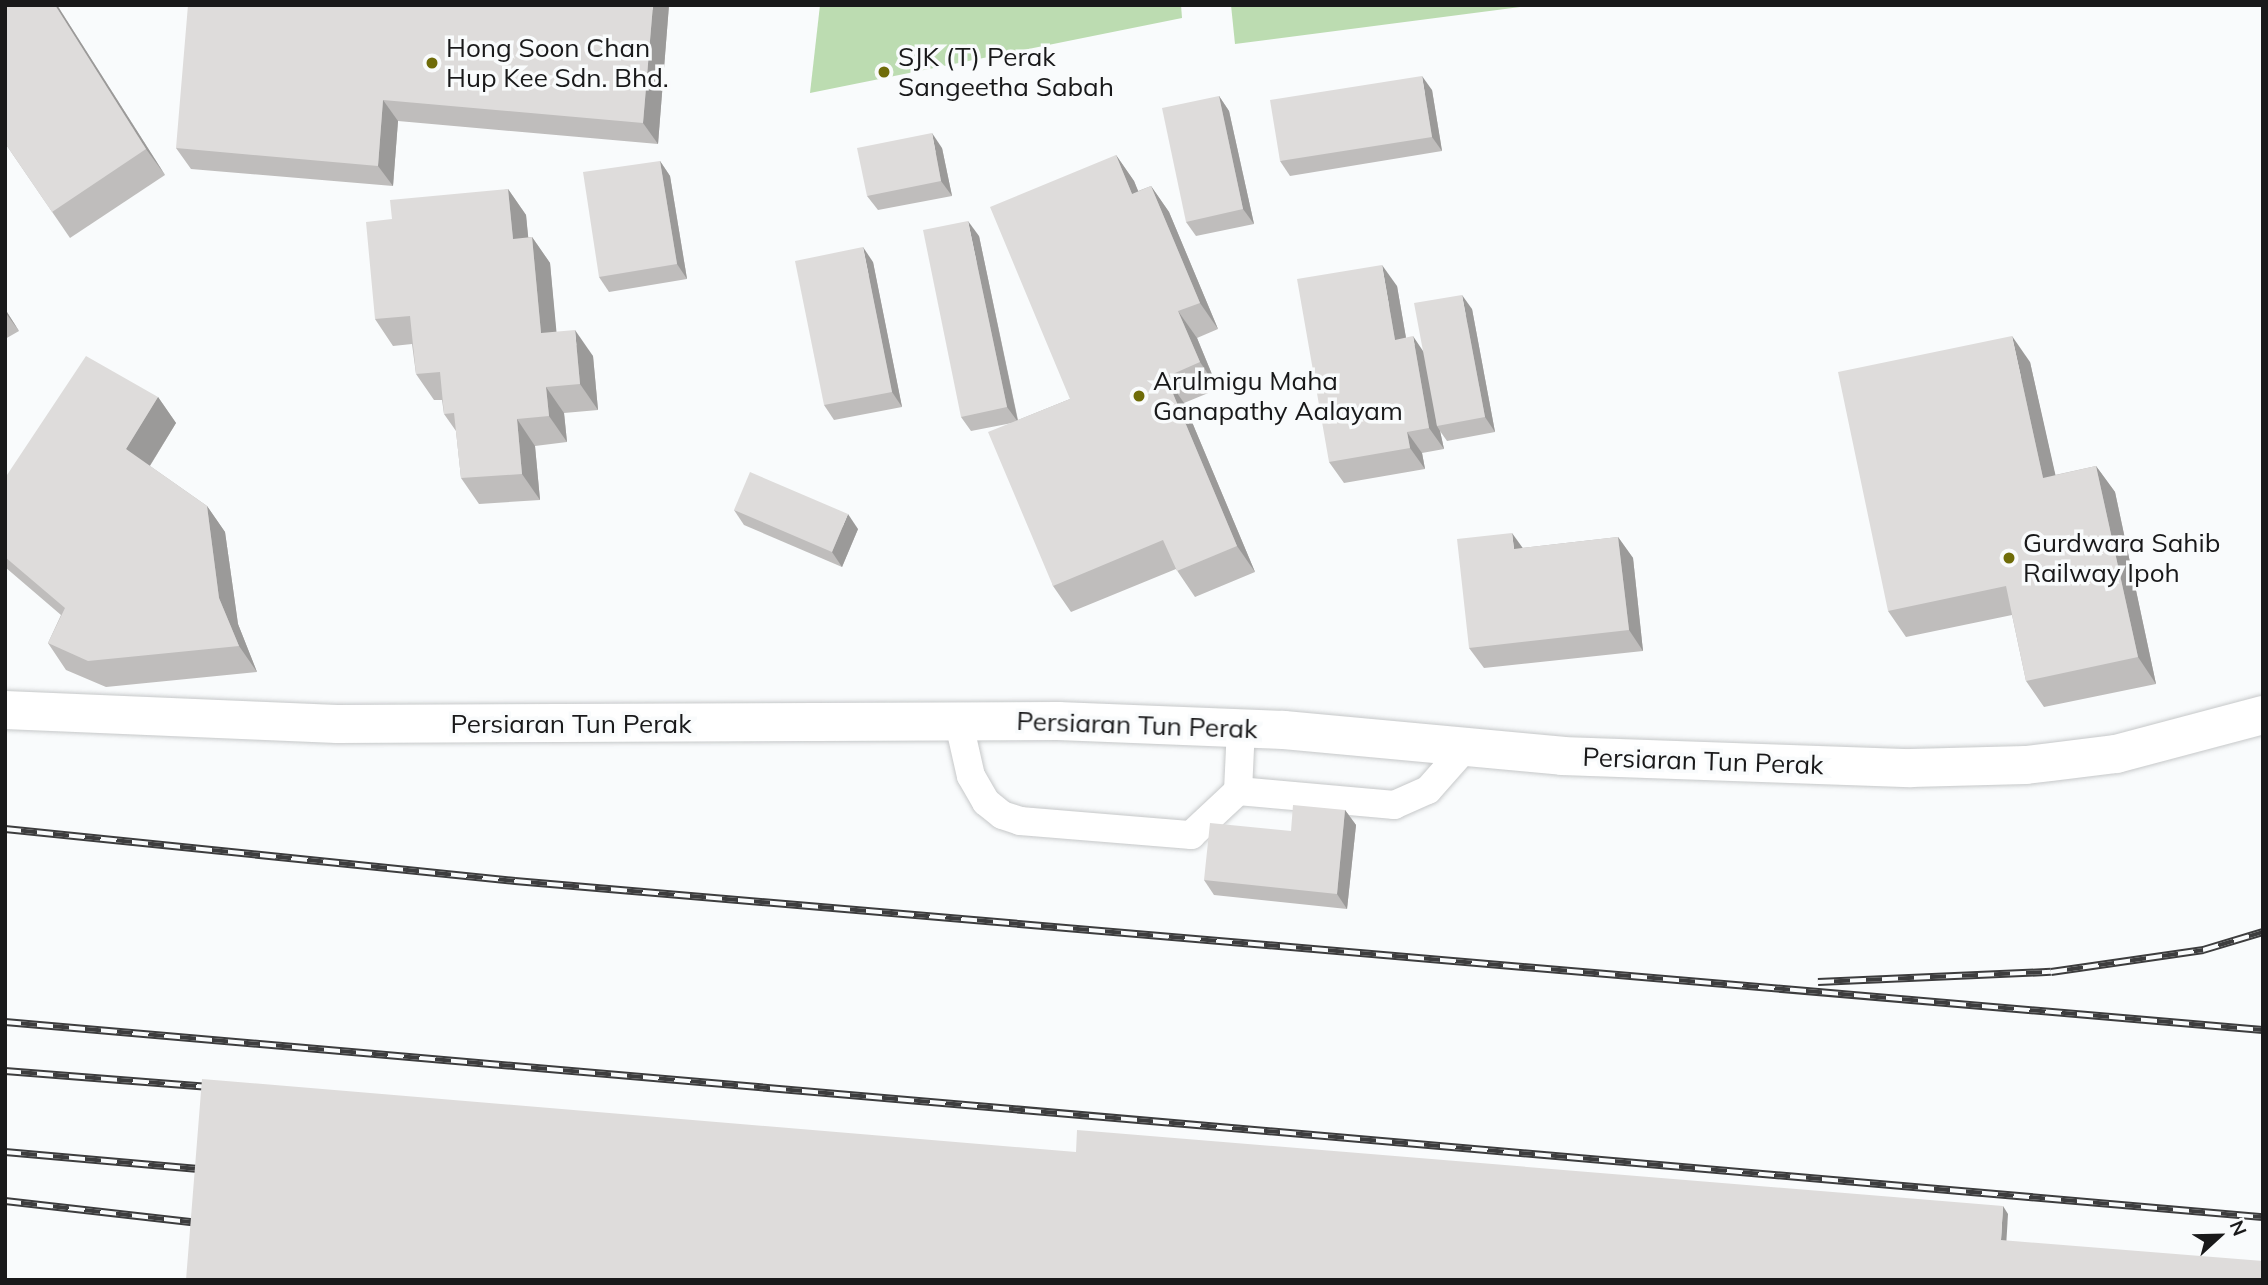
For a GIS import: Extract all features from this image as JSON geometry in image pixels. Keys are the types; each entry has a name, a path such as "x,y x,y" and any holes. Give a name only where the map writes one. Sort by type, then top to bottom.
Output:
{"street":[{"name":"Persiaran Tun Perak","path":"5,710 364,724 580,726 958,719 1241,729 1726,764 2026,765 2116,754 2263,715"}],"lane":[{"path":"958,719 971,776 981,793 1002,815 1020,821 1191,835 1238,791 1241,729"},
{"path":"1238,791 1394,805 1428,790 1466,747"}],"green space":[{"path":"820,5 1181,5 1182,18 810,93"},
{"path":"1231,5 1536,5 1235,44"}],"building":[{"path":"5,5 55,5 146,149 52,212 5,143"},
{"name":"Hong Soon Chan Hup Kee Sdn. Bhd.","path":"188,5 653,5 643,123 383,100 378,166 176,148"},
{"path":"1422,76 1432,137 1280,161 1270,100"},
{"path":"1219,96 1243,209 1186,222 1162,108"},
{"path":"932,133 941,181 867,196 857,148"},
{"name":"Arulmigu Maha Ganapathy Aalayam","path":"1116,155 1132,194 1151,186 1200,303 1178,311 1200,362 1166,377 1237,546 1177,571 1163,540 1053,586 988,432 1070,399 990,207"},
{"path":"660,161 677,264 599,277 583,172"},
{"path":"508,189 513,239 532,237 541,333 575,330 580,384 546,387 549,416 517,419 522,474 461,478 454,413 444,414 440,372 416,374 410,316 375,319 366,222 392,219 390,200"},
{"path":"968,221 1007,407 961,417 923,230"},
{"path":"863,247 892,392 824,405 795,261"},
{"path":"1382,265 1395,340 1413,336 1429,428 1407,432 1410,448 1329,462 1297,279"},
{"path":"1462,295 1485,417 1437,426 1414,303"},
{"name":"Gurdwara Sahib Railway Ipoh","path":"2012,336 2043,478 2096,466 2138,657 2026,681 2006,586 1888,611 1838,372"},
{"path":"86,356 158,397 126,449 207,506 219,598 239,646 88,661 48,643 65,608 5,557 5,478"},
{"path":"750,472 848,514 832,552 734,510"},
{"path":"1512,533 1514,549 1618,537 1629,630 1469,648 1457,539"},
{"path":"1293,805 1345,810 1337,894 1204,880 1210,823 1291,831"},
{"path":"202,1079 1076,1152 1077,1130 2003,1206 2001,1240 2263,1261 2263,1280 186,1280"}],"railway":[{"path":"5,829 515,881 2263,1030"},
{"path":"1818,982 2051,972 2203,950 2263,932"},
{"path":"5,1022 2263,1217"},
{"path":"5,1071 222,1088"},
{"path":"5,1152 201,1169"},
{"path":"5,1201 197,1223"}],"place":[{"name":"Hong Soon Chan Hup Kee Sdn. Bhd.","path":"432,63"},
{"name":"SJK (T) Perak Sangeetha Sabah","path":"884,72"},
{"name":"Arulmigu Maha Ganapathy Aalayam","path":"1139,396"},
{"name":"Gurdwara Sahib Railway Ipoh","path":"2009,558"}]}
